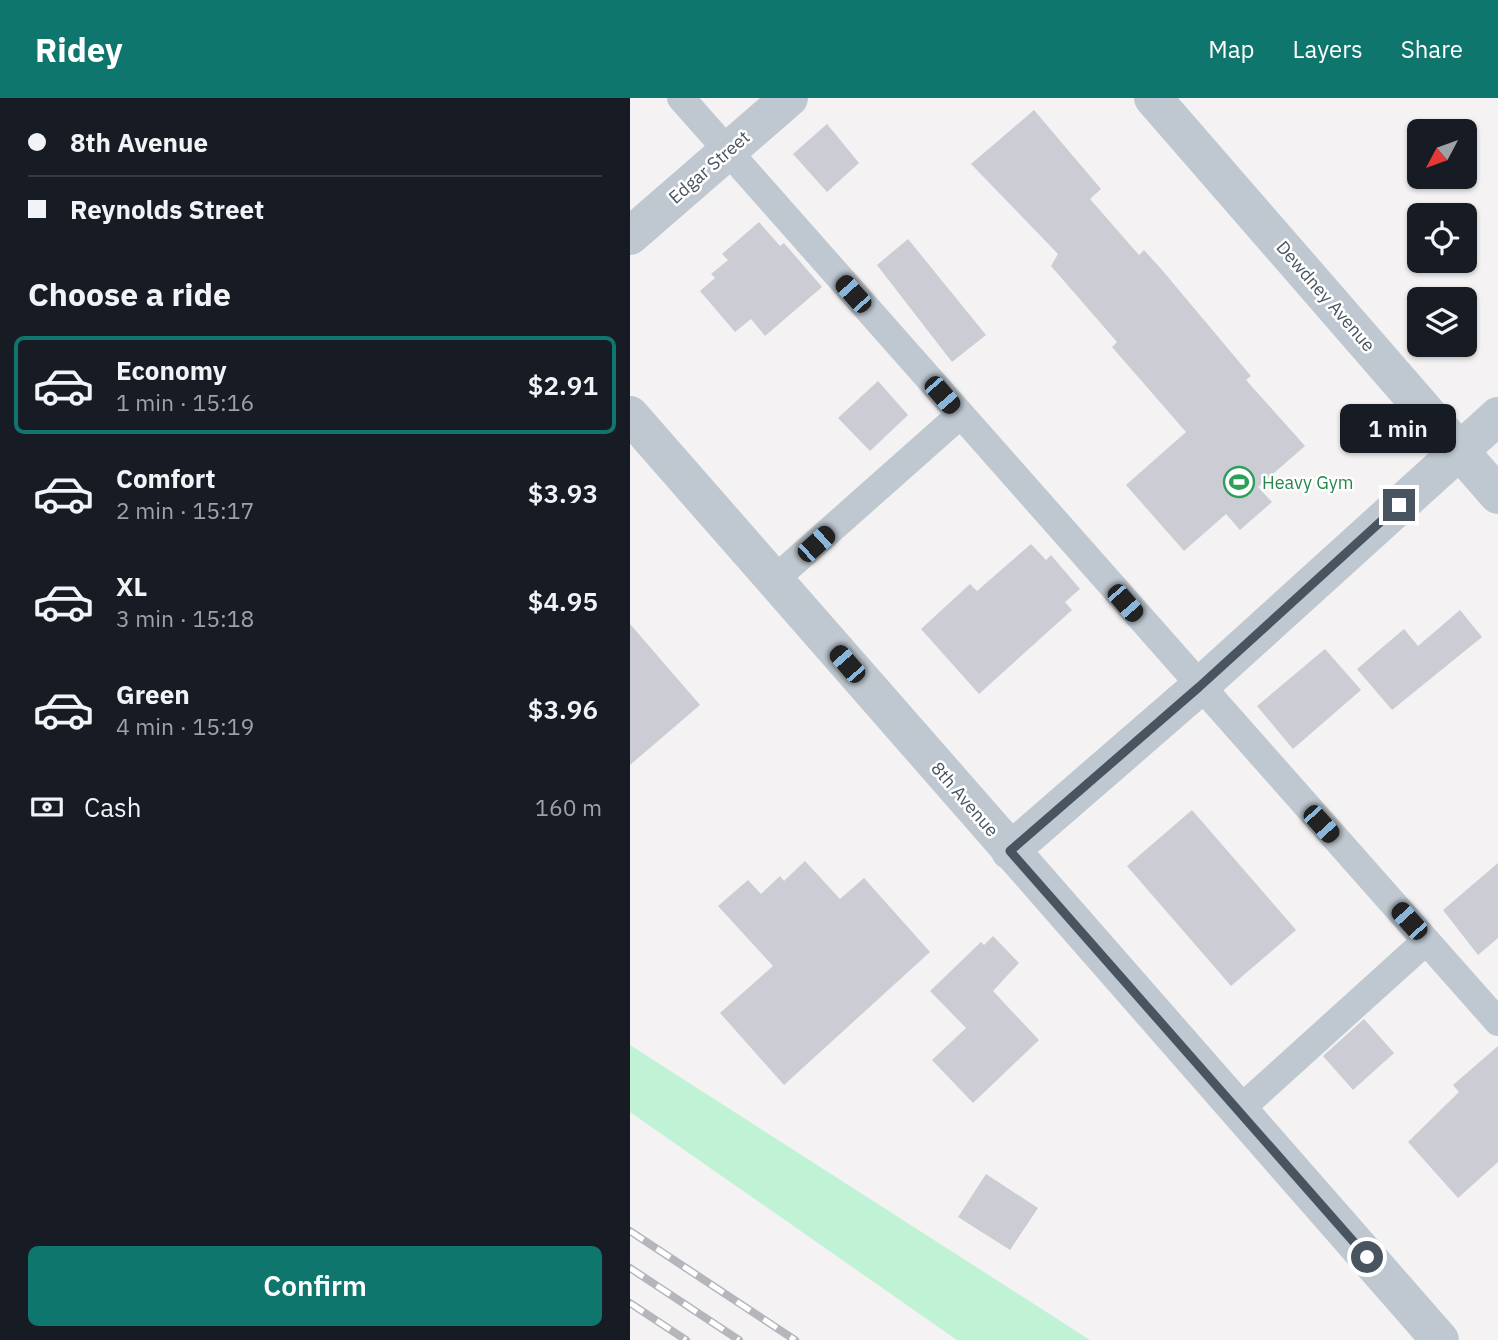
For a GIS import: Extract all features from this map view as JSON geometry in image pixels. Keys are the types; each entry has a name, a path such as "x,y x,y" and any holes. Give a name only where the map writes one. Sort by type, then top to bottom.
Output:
{"street":[{"name":"Edgar Street","path":"630,236 789,98"},
{"name":"Dewdney Avenue","path":"1153,98 1498,495"},
{"name":"8th Avenue","path":"630,415 1440,1340"},
{"path":"1010,851 1199,687 1498,416"}],"lane":[{"path":"681,98 1498,1022"},
{"path":"774,580 960,415"},
{"path":"1238,1111 1426,941"}],"green space":[{"path":"630,1045 1090,1340 957,1340 630,1112"}],"building":[{"path":"1034,110 1101,189 1090,199 1139,255 1144,250 1162,270 1251,376 1246,380 1305,446 1258,487 1272,502 1240,530 1226,514 1184,551 1126,485 1186,432 1112,347 1117,342 1051,266 1058,254 971,164"},
{"path":"827,124 859,163 827,192 793,154"},
{"path":"759,222 780,246 784,243 822,287 765,336 751,319 735,332 700,291 715,278 711,274 728,260 722,254"},
{"path":"908,239 986,335 952,362 877,265"},
{"path":"878,381 908,415 870,451 838,418"},
{"path":"1031,544 1046,560 1051,555 1080,589 1065,602 1072,610 979,694 921,629 970,584 977,591"},
{"path":"1460,610 1482,637 1392,710 1357,669 1404,629 1418,646"},
{"path":"630,624 700,705 630,765"},
{"path":"1325,649 1361,690 1293,749 1257,706"},
{"path":"1192,810 1296,930 1231,986 1127,866"},
{"path":"805,861 840,899 864,878 930,952 784,1085 720,1013 773,966 718,906 748,880 761,894 780,876 784,881"},
{"path":"1498,863 1498,938 1478,955 1443,910"},
{"path":"993,936 1019,963 993,991 1039,1040 973,1103 932,1060 966,1028 930,991 981,942 984,945"},
{"path":"1364,1019 1394,1053 1353,1090 1323,1056"},
{"path":"1498,1046 1498,1162 1458,1198 1408,1142 1459,1092 1453,1085"},
{"path":"986,1174 1038,1208 1010,1250 958,1217"}],"railway":[{"path":"630,1231 795,1340"},
{"path":"630,1268 739,1340"},
{"path":"630,1303 686,1340"}],"place":[{"name":"Heavy Gym","path":"1239,482"}],"route":[{"path":"1367,1257 1010,851 1199,687 1399,505"}]}
